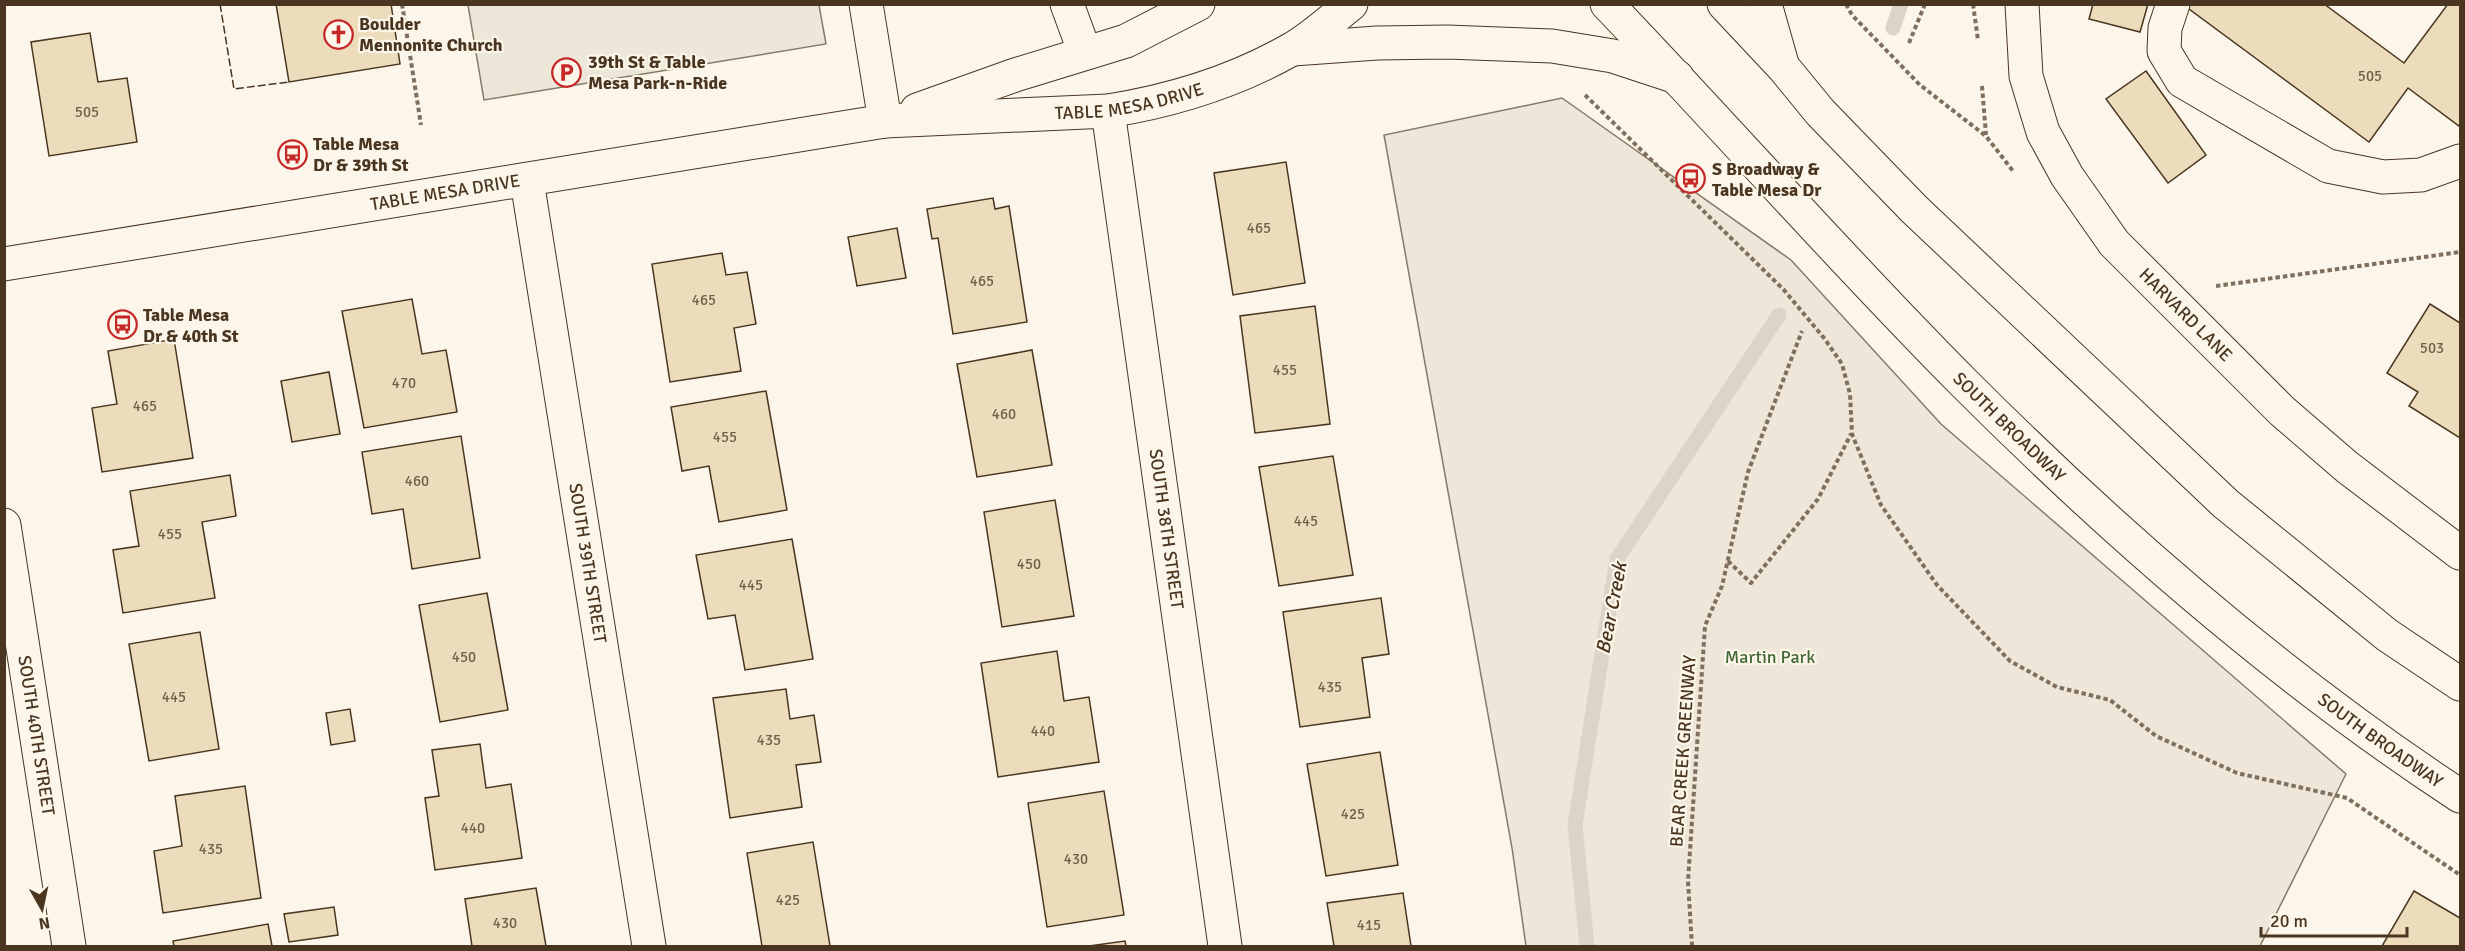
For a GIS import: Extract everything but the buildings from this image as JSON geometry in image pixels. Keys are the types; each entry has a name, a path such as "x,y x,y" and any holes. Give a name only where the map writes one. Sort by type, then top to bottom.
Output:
{"main road":[{"path":"866,4 885,122"},
{"path":"1067,4 1085,53"},
{"name":"TABLE MESA DRIVE","path":"885,122 1015,75 1126,41 1198,4"},
{"name":"TABLE MESA DRIVE","path":"4,264 885,122 1108,111 1140,105 1186,93 1247,71 1293,49 1351,4"},
{"name":"SOUTH BROADWAY","path":"1607,4 1866,281 2065,481 2168,573 2283,667 2421,770 2460,796"},
{"path":"1724,4 1784,68 1820,112 1914,209 2226,504 2387,635 2460,684"},
{"path":"1765,4 1784,68"},
{"name":"HARVARD LANE","path":"2022,4 2026,76 2043,132 2067,176 2114,243 2282,411 2347,467 2460,553"},
{"path":"2173,4 2165,28 2164,51 2182,81 2328,166 2383,177 2421,175 2460,161"},
{"path":"1293,49 1377,43 1447,42 1552,46 1613,56 1677,77"},
{"name":"SOUTH 38TH STREET","path":"1108,111 1225,946"},
{"name":"SOUTH 39TH STREET","path":"527,180 649,946"},
{"name":"SOUTH 40TH STREET","path":"4,525 69,946"}],"path":[{"path":"402,4 421,125"},
{"path":"1846,4 1852,15 1920,85"},
{"path":"1909,43 1925,4"},
{"path":"1583,94 1784,290 1824,338 1842,364 1850,394 1852,434 1881,505 1937,585 2010,661 2057,687 2110,700 2156,736 2236,773 2348,798 2460,875"},
{"path":"2165,293 2460,252"},
{"name":"BEAR CREEK GREENWAY","path":"1692,946 1688,881 1705,626 1722,586 1748,472 1802,331"},
{"path":"1728,561 1751,583 1818,499 1852,434"}],"green space":[{"name":"Martin Park","path":"1562,98 1791,260 1941,424 2346,774 2260,946 1526,946 1512,848 1384,135"}],"shaded area":[{"name":"39th St & Table Mesa Park-n-Ride","path":"468,5 819,5 826,44 484,100"}],"waterway":[{"name":"Bear Creek","path":"1893,28 1901,4"},
{"name":"Bear Creek","path":"1587,946 1575,825 1617,559 1779,315"}],"fence":[{"path":"220,4 234,89 289,82"}],"place":[{"name":"Boulder Mennonite Church","path":"338,34"},
{"name":"39th St & Table Mesa Park-n-Ride","path":"567,72"},
{"name":"Table Mesa Dr & 39th St","path":"292,154"},
{"name":"S Broadway & Table Mesa Dr","path":"1691,179"},
{"name":"Table Mesa Dr & 40th St","path":"122,325"}]}
